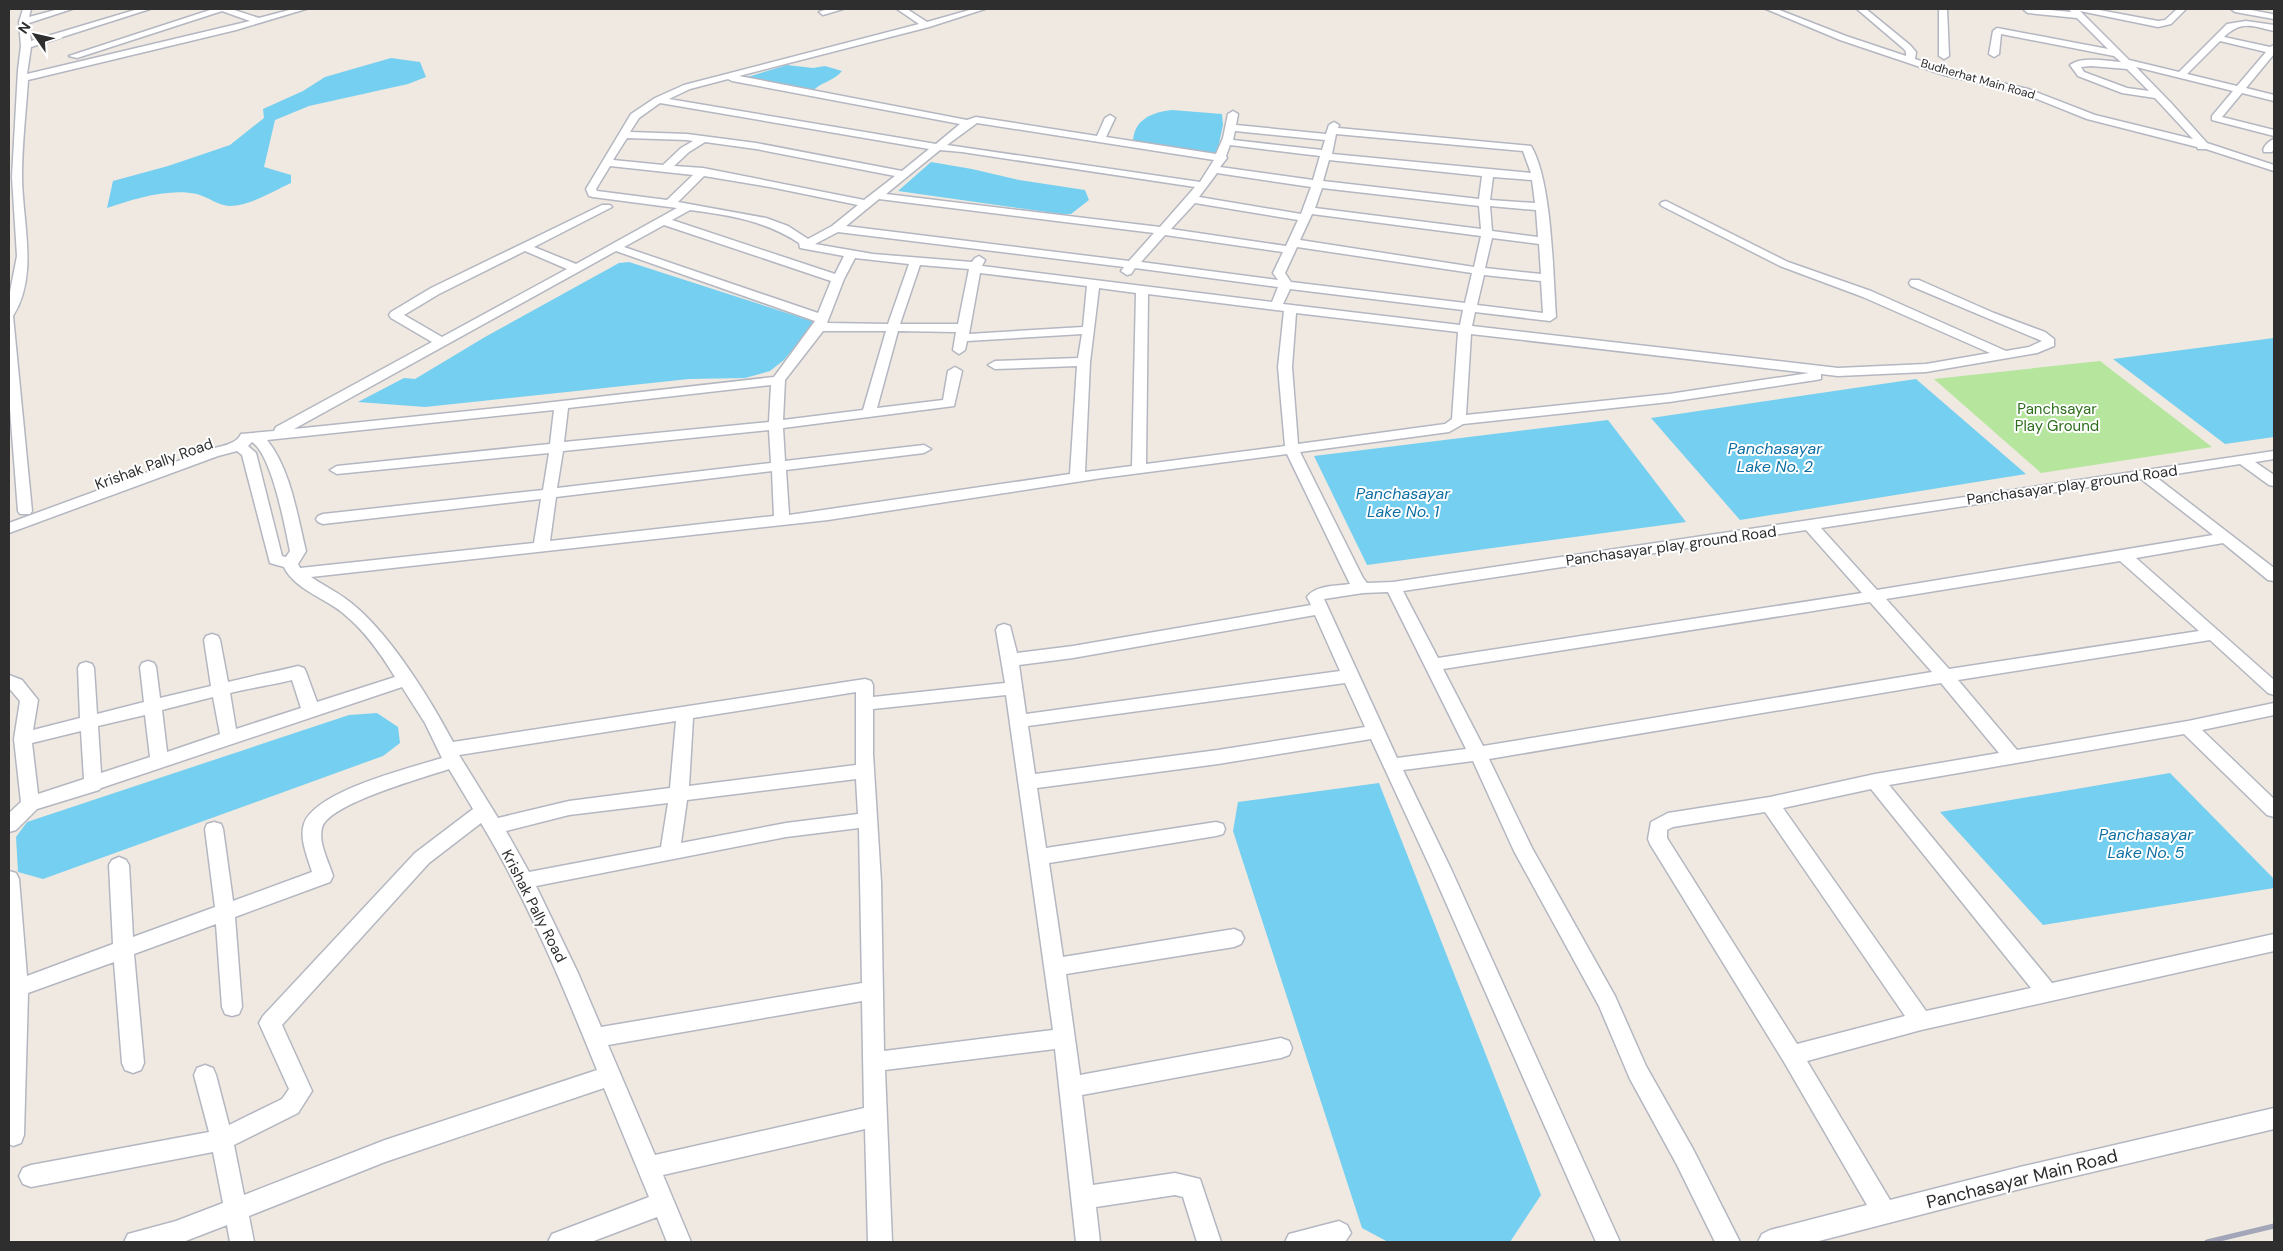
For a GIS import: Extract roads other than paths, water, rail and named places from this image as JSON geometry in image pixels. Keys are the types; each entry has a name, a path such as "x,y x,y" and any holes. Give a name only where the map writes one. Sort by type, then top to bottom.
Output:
{"street":[{"path":"9,314 16,294 23,256 17,177 20,75 26,45 23,22 27,9"},
{"path":"23,22 68,9"},
{"path":"26,45 146,9"},
{"path":"20,75 222,9 259,21"},
{"path":"20,75 259,21 302,9"},
{"path":"823,12 839,9"},
{"path":"901,9 926,25"},
{"path":"804,246 806,242 775,224 688,206 593,194 591,189 635,116 658,100 687,87 727,78 981,9"},
{"name":"Budherhat Main Road","path":"1770,9 1843,38 1911,55 1947,72 2025,91 2091,117 2202,147"},
{"path":"1861,9 1911,55"},
{"path":"1943,9 1944,56"},
{"path":"2073,9 2081,13 2158,94 2202,147 2274,174"},
{"path":"2028,10 2081,13 2164,24 2182,9"},
{"path":"2235,9 2274,18"},
{"path":"1994,54 1999,21"},
{"path":"2181,76 2230,26 2236,23 2274,28"},
{"path":"1997,31 2119,54"},
{"path":"2219,38 2274,50 2216,118 2274,133"},
{"path":"2158,94 2125,91 2081,74 2075,65 2091,63 2128,64 2274,98"},
{"path":"727,78 968,123"},
{"path":"658,100 714,111 792,121 938,148 962,149 1201,185"},
{"path":"1114,286 1192,199 1222,158 1232,128 1234,114"},
{"path":"804,246 836,228 968,123 976,120 997,118 1100,138 1222,158"},
{"path":"1100,138 1110,118"},
{"path":"836,228 987,245 1550,317 1544,241 1536,177 1532,154 1527,148 1333,131 1232,128"},
{"path":"1333,131 1318,184 1307,214 1278,273 1286,283 1283,307 1284,367 1292,450 1356,581 1363,588"},
{"path":"625,135 704,139 756,146 903,174"},
{"path":"667,167 685,150 704,139"},
{"path":"1227,142 1488,174 1536,177"},
{"path":"2202,147 2274,168"},
{"path":"606,163 703,171 781,185 868,204"},
{"path":"1214,169 1318,184 1484,203 1540,207"},
{"path":"670,204 703,171"},
{"path":"1459,420 1465,329 1487,235 1484,203 1488,174"},
{"path":"878,196 1546,278"},
{"path":"1192,199 1544,241"},
{"path":"1666,204 1784,264 1867,294 2005,355"},
{"path":"272,435 688,206"},
{"path":"442,342 395,315 435,291 606,207"},
{"path":"663,221 838,279"},
{"path":"961,339 976,267 987,245"},
{"path":"804,246 851,254 976,267 1142,290 1838,372"},
{"path":"524,247 576,268"},
{"path":"614,247 821,323 893,327 961,339 1089,330"},
{"path":"782,519 776,424 778,380 821,323 838,279 851,254"},
{"path":"869,413 893,327 916,261"},
{"path":"251,437 264,445 288,512 298,551 292,569 541,547 828,515 1077,478 1449,428 1459,420 1669,398 1838,372 1926,368 2005,355 2045,346 2049,343 2048,339 1915,283"},
{"path":"1077,478 1084,362 1093,284"},
{"path":"1139,470 1142,290"},
{"path":"9,319 25,511"},
{"path":"995,365 1084,362"},
{"path":"337,470 776,424 949,403 955,371"},
{"path":"236,447 251,437 561,405 778,380"},
{"path":"541,547 548,493 557,447 561,405"},
{"name":"Krishak Pally Road","path":"9,517 200,446 233,438 251,437"},
{"name":"Krishak Pally Road","path":"9,528 198,458 236,447 246,449 250,454 275,560 292,569 350,610 383,645 433,721 450,755 515,862 568,973 679,1242"},
{"path":"323,520 398,508 780,467 924,449"},
{"name":"Panchasayar play ground Road","path":"1363,588 1393,587 2274,455"},
{"path":"2243,460 2274,482"},
{"path":"2144,475 2274,576"},
{"path":"1810,525 1945,676 2013,757"},
{"path":"1432,664 2226,538"},
{"path":"2123,555 2274,689"},
{"path":"1393,587 1478,754 1524,851 1608,1002 1638,1072 1685,1157 1728,1242"},
{"path":"1363,588 1323,593 1315,597 1391,765 1445,878 1608,1242"},
{"path":"1010,660 1073,652 1320,609"},
{"path":"1004,630 1065,1038 1088,1242"},
{"path":"1391,765 1478,754 1844,692 2214,634"},
{"path":"212,640 229,738"},
{"path":"148,667 159,762"},
{"path":"86,668 93,785"},
{"path":"23,739 88,721 152,708 254,681 261,682 298,672 311,711"},
{"path":"1018,721 1350,676"},
{"path":"9,825 30,804 93,785 407,679"},
{"path":"9,681 16,684 29,700 23,739 30,804"},
{"path":"18,988 323,876 312,835 313,822 329,807 344,798 450,755 685,713 865,685 865,771 872,882 872,990 880,1242"},
{"path":"864,704 1014,688"},
{"path":"1884,1212 1792,1055 1657,839 1658,826 1668,820 1770,804 1876,781 2188,727 2274,709"},
{"path":"670,853 679,794 685,713"},
{"path":"2188,727 2274,810"},
{"path":"1028,782 1218,757 1376,732"},
{"path":"31,1176 222,1140 290,1106 301,1091 270,1023 422,858 488,820 865,771"},
{"path":"1876,781 2048,993"},
{"path":"1770,804 1921,1021"},
{"path":"524,881 786,830 868,820"},
{"path":"214,829 224,912 232,1007"},
{"path":"1039,857 1216,829"},
{"path":"119,865 123,949 133,1063"},
{"path":"9,879 18,988 13,1135"},
{"path":"1055,967 1234,938"},
{"path":"1792,1055 1921,1021 2274,943"},
{"path":"594,1038 872,990"},
{"path":"874,1062 1065,1038"},
{"path":"1071,1087 1281,1048"},
{"path":"204,1075 222,1140 242,1242"},
{"path":"136,1242 176,1233 384,1150 609,1076"},
{"path":"647,1168 876,1116"},
{"name":"Panchasayar Main Road","path":"1770,1242 2020,1178 2274,1119"},
{"path":"1084,1198 1175,1184 1192,1187 1209,1242"},
{"path":"560,1242 663,1202"},
{"path":"1297,1242 1339,1233"}],"water":[{"path":"391,58 420,62 426,77 408,84 309,106 275,120 264,167 291,175 291,183 253,201 238,205 222,205 197,194 174,192 140,198 107,208 113,181 168,166 230,145 264,118 263,109 303,91 325,77"},
{"path":"787,65 813,68 825,66 842,71 835,78 812,92 744,78"},
{"path":"1172,110 1222,114 1223,125 1217,153 1133,141 1137,127 1146,118"},
{"path":"931,162 1019,180 1085,190 1089,200 1071,214 1061,214 898,191"},
{"path":"629,262 812,321 812,325 784,360 770,371 745,378 689,379 425,407 358,402 404,378 415,379 485,337 619,263"},
{"path":"2274,338 2274,437 2225,444 2113,359"},
{"name":"Panchasayar Lake No. 2","path":"1916,379 2026,474 1740,520 1651,418"},
{"name":"Panchasayar Lake No. 1","path":"1608,420 1686,522 1367,565 1314,456"},
{"path":"377,713 398,727 400,743 383,756 43,879 18,872 16,837 27,822 349,715"},
{"name":"Panchasayar Lake No. 5","path":"2170,773 2274,879 2274,888 2043,925 1940,812"},
{"path":"1379,783 1541,1195 1510,1242 1388,1242 1362,1228 1233,831 1238,802"}],"railway":[{"path":"2207,1242 2274,1226"}],"park label":[{"name":"Panchsayar Play Ground","path":"2057,418"}]}
